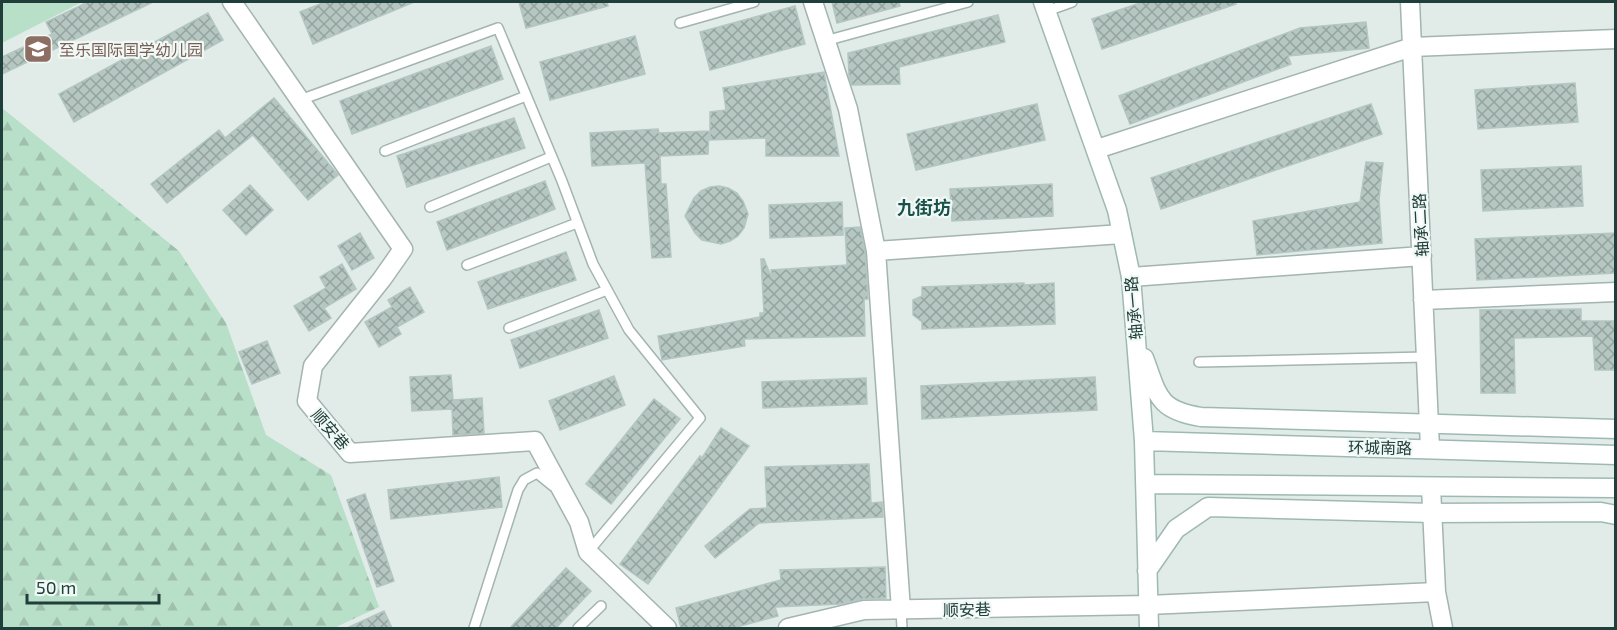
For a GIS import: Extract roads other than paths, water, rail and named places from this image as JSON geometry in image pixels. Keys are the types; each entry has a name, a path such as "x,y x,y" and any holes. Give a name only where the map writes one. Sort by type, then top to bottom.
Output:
{"street":[{"name":"顺安巷","path":"232,2 403,249 313,366 307,401 350,453 535,441 579,522 588,552 667,628"},
{"path":"813,2 848,109 876,250 902,619"},
{"name":"轴承二路","path":"1410,2 1430,448"},
{"name":"轴承一路","path":"1045,6 1117,210 1131,277 1144,441 1149,628"},
{"path":"1097,148 1412,47 1616,39"},
{"path":"876,250 1122,234"},
{"path":"1131,277 1422,256"},
{"path":"1424,300 1616,292"},
{"path":"1136,338 1160,399 1179,414 1201,417 1616,429"},
{"name":"环城南路","path":"1144,441 1616,454"},
{"path":"1146,484 1616,488"},
{"path":"1431,487 1436,592 1443,628"},
{"path":"1148,571 1176,529 1208,507 1432,513 1600,512 1616,514"},
{"name":"顺安巷","path":"788,628 864,609 902,619 1436,592"}],"lane":[{"path":"680,23 754,2"},
{"path":"825,41 968,2"},
{"path":"1045,6 1072,2"},
{"path":"300,100 498,28 593,264 628,330 700,418 588,552"},
{"path":"385,151 526,96"},
{"path":"430,207 551,157"},
{"path":"467,264 577,223"},
{"path":"509,328 607,290"},
{"path":"1199,362 1426,357"},
{"path":"474,628 518,490 524,480 537,473 567,500"},
{"path":"578,628 601,606"}],"place":[{"name":"至乐国际国学幼儿园","path":"38,49"}],"district":[{"name":"九街坊","path":"924,207"}]}
